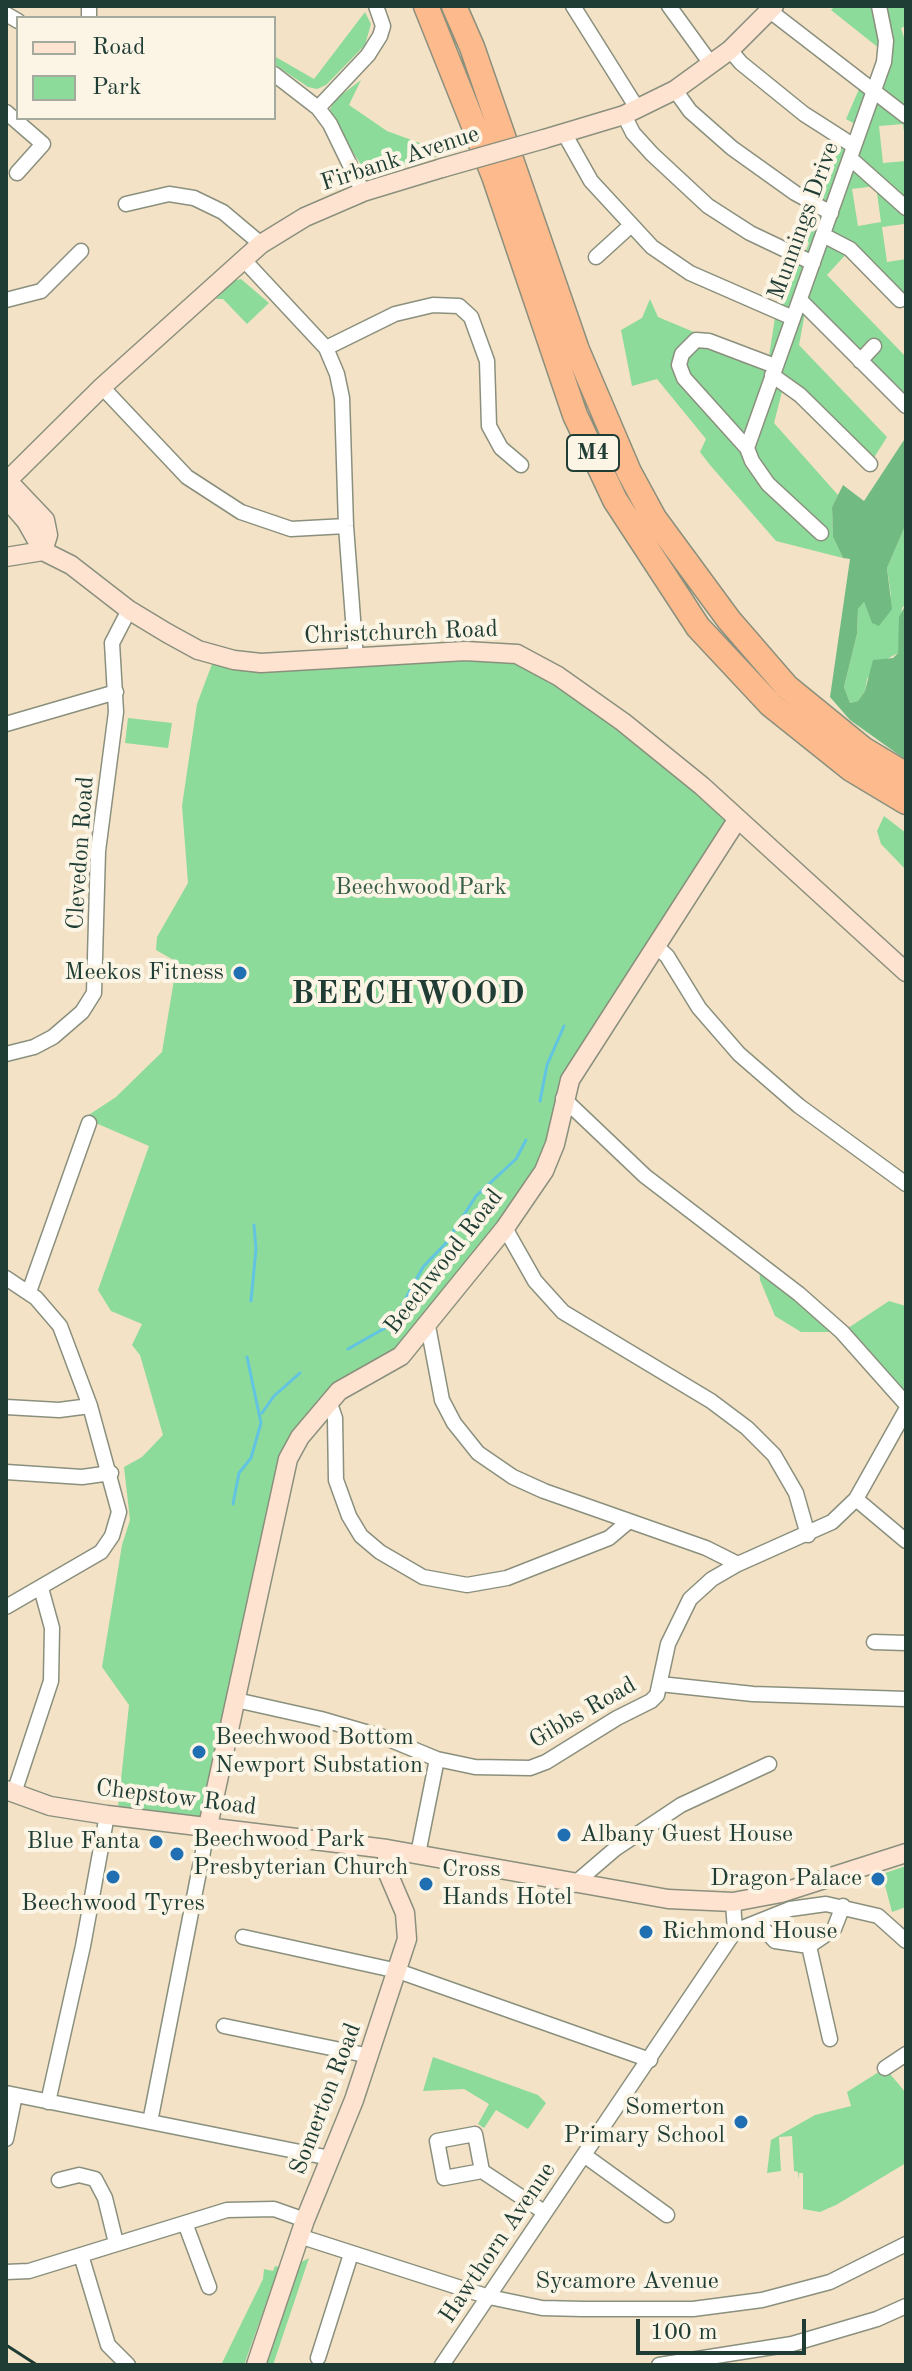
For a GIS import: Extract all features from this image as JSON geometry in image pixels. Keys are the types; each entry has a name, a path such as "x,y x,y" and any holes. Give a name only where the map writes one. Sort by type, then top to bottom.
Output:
{"highway":[{"name":"M4","path":"426,6 494,176 575,415 615,500 698,627 771,705 851,769 906,802"},
{"name":"M4","path":"454,6 472,47 577,350 622,457 654,518 729,620 787,687 863,749 906,775"}],"street":[{"path":"318,108 368,55 380,36 383,26 376,6"},
{"path":"573,6 631,112 633,133 652,154 708,206 750,233 813,263"},
{"path":"669,6 711,64"},
{"name":"Munnings Drive","path":"747,448 875,91 886,41 879,6"},
{"path":"772,8 906,116"},
{"name":"Firbank Avenue","path":"6,485 102,387 261,244 305,217 363,192 631,112 675,90 730,50 772,8"},
{"path":"730,50 741,63 852,152 906,208"},
{"path":"276,76 318,108 330,124 363,192"},
{"path":"675,90 690,111 732,148 795,193 831,213"},
{"path":"6,112 43,144 17,173"},
{"path":"564,133 591,181 630,226 690,273 793,318"},
{"path":"126,204 169,194 194,198 223,212 261,244"},
{"path":"596,257 630,226"},
{"path":"823,235 850,249 901,294"},
{"path":"6,300 41,291 81,251"},
{"path":"243,259 326,348 342,398 346,526 356,659"},
{"path":"800,300 906,406"},
{"path":"326,348 395,314 433,305 459,306 471,317 487,361 489,426 501,448 521,465"},
{"path":"821,533 768,484 747,448 684,378 679,365 682,354 696,340 709,341 774,371 870,464"},
{"path":"860,361 874,346"},
{"path":"102,387 187,477 241,512 291,529 346,526"},
{"path":"848,443 859,430"},
{"path":"6,485 43,551 6,557"},
{"name":"Christchurch Road","path":"43,551 76,568 129,610 198,650 234,660 261,663 465,651 517,654 558,676 623,722 702,786 855,922 906,972"},
{"name":"Clevedon Road","path":"6,1054 34,1047 53,1037 82,1012 94,993 98,851 114,731 116,692 112,643 129,610"},
{"path":"6,724 116,692"},
{"name":"Beechwood Road","path":"208,1826 288,1459 329,1401 351,1383 401,1356 505,1228 544,1171 555,1144 563,1098 575,1072 737,820"},
{"path":"657,947 667,956 699,1008 739,1054 799,1106 906,1184"},
{"path":"563,1098 645,1176 821,1313 906,1404"},
{"path":"29,1292 89,1123"},
{"path":"505,1228 535,1281 563,1312 711,1401 774,1455 796,1493 808,1535"},
{"path":"6,1278 29,1292 60,1326 90,1406 111,1473 119,1512 110,1541 101,1552 6,1607"},
{"path":"428,1326 433,1364 448,1413 478,1453 534,1487 706,1548 738,1564"},
{"path":"329,1401 335,1418 336,1480 349,1516 361,1536 380,1552 423,1577 467,1585 507,1578 609,1538 628,1522"},
{"path":"6,1407 70,1410 90,1406"},
{"name":"Gibbs Road","path":"236,1700 386,1738 437,1759 475,1767 530,1768 558,1757 617,1718 651,1701 660,1684 668,1644 690,1599 712,1579 832,1522 856,1499 906,1410"},
{"path":"6,1472 82,1477 111,1473"},
{"path":"856,1499 906,1541"},
{"path":"10,1792 51,1681 51,1618 41,1588"},
{"path":"874,1642 906,1643"},
{"path":"660,1684 753,1694 906,1699"},
{"path":"418,1854 437,1759"},
{"path":"573,1885 615,1849 681,1805 769,1764"},
{"name":"Chepstow Road","path":"10,1792 50,1806 387,1849 573,1885 668,1899 733,1902 781,1893 906,1853"},
{"path":"48,2102 83,1946 107,1815"},
{"path":"150,2122 208,1826"},
{"name":"Somerton Road","path":"256,2365 302,2228 370,2056 407,1939 405,1913 387,1871 387,1849"},
{"path":"733,1902 735,1931 801,1906 843,1906 878,1916 906,1941"},
{"path":"759,1924 775,1941 809,1946 834,1929 843,1906"},
{"name":"Hawthorn Avenue","path":"442,2365 735,1931"},
{"path":"243,1937 398,1971 650,2060"},
{"path":"809,1946 830,2039"},
{"path":"224,2026 370,2056"},
{"path":"885,2068 906,2054"},
{"path":"6,2139 10,2094 330,2158"},
{"path":"584,2155 667,2215"},
{"path":"482,2171 544,2212"},
{"path":"59,2180 79,2175 95,2179 105,2198 116,2243"},
{"name":"Sycamore Avenue","path":"6,2272 29,2271 238,2208 274,2209 351,2254 489,2297 542,2308 693,2309 762,2300 830,2282 906,2244"},
{"path":"185,2223 209,2287"},
{"path":"318,2358 351,2254"},
{"path":"81,2255 108,2345 128,2365"},
{"path":"659,2365 792,2344 877,2319 906,2306"}],"green space":[{"path":"835,6 906,6 906,26 901,28 906,44 906,147 903,124 879,126 883,163 906,161 906,237 904,224 882,227 887,262 906,259 906,308 850,250 827,275 906,357 906,406 806,307 799,345 887,437 870,464 784,384 774,423 838,495 832,507 833,537 843,558 776,541 700,452 706,439 657,379 632,386 621,330 642,318 650,299 658,317 768,363 776,311 794,254 803,258 809,243 803,236 814,204 841,137 847,142 855,124 846,119 863,80 874,90 885,53 831,10","holes":["876,186 881,222 858,226 852,189"]},
{"path":"365,12 371,24 365,45 326,85 317,89 308,87 276,65 276,57 314,79"},
{"path":"361,80 349,105 387,131 436,149 438,156 368,175 332,121 330,109 336,99"},
{"path":"241,279 269,303 247,324 223,299 216,299 233,281"},
{"path":"906,437 906,524 887,568 892,609 879,626 872,623 864,602 858,609 857,634 844,687 850,703 858,701 865,691 873,660 893,658 898,653 899,617 906,604 906,760 850,720 830,697 850,559 843,558 833,537 832,507 843,485 864,501"},
{"path":"906,524 906,604 902,608 898,653 887,659 867,679 865,691 858,701 850,703 844,687 857,634 858,609 864,602 872,622 891,596 887,568"},
{"name":"Beechwood Park","path":"465,651 540,665 737,820 580,1064 555,1144 428,1326 351,1383 300,1437 208,1826 117,1817 129,1705 102,1667 122,1545 130,1520 124,1467 142,1457 163,1435 140,1355 132,1345 142,1324 111,1311 98,1290 149,1146 84,1118 116,1097 162,1052 177,962 156,950 157,937 188,883 182,806 197,704 215,656"},
{"path":"128,718 172,723 168,748 125,743"},
{"path":"884,816 906,833 906,870 881,844 877,831"},
{"path":"759,1264 842,1332 801,1332 775,1316 760,1280"},
{"path":"889,1301 906,1306 906,1404 842,1332"},
{"path":"906,1866 906,1907 892,1912 882,1874"},
{"path":"433,2057 538,2095 546,2103 528,2129 496,2110 484,2128 478,2124 489,2104 464,2089 423,2091"},
{"path":"885,2068 906,2093 906,2163 836,2205 820,2212 803,2209 803,2173 799,2173 798,2180 798,2172 794,2171 792,2136 779,2137 781,2171 767,2173 771,2140 815,2115 851,2106 847,2092"},
{"path":"309,2258 273,2365 261,2365 296,2265"},
{"path":"275,2266 279,2267 244,2365 221,2365 263,2279 264,2269 273,2271"}],"waterway":[{"path":"540,1101 547,1065 564,1026"},
{"path":"348,1349 392,1324 423,1267 446,1243 476,1196 516,1159 526,1140"},
{"path":"251,1301 256,1249 254,1225"},
{"path":"233,1504 239,1473 251,1458 261,1423 247,1357"},
{"path":"262,1413 274,1396 300,1373"}],"railway":[{"path":"6,2345 37,2365"}],"place":[{"name":"Meekos Fitness","path":"240,973"},
{"name":"Beechwood Bottom Newport Substation","path":"199,1752"},
{"name":"Albany Guest House","path":"564,1835"},
{"name":"Blue Fanta","path":"156,1842"},
{"name":"Beechwood Park Presbyterian Church","path":"177,1854"},
{"name":"Beechwood Tyres","path":"113,1877"},
{"name":"Dragon Palace","path":"878,1879"},
{"name":"Cross Hands Hotel","path":"426,1884"},
{"name":"Richmond House","path":"646,1932"},
{"name":"Somerton Primary School","path":"741,2122"}],"district":[{"name":"BEECHWOOD","path":"409,995"}]}
